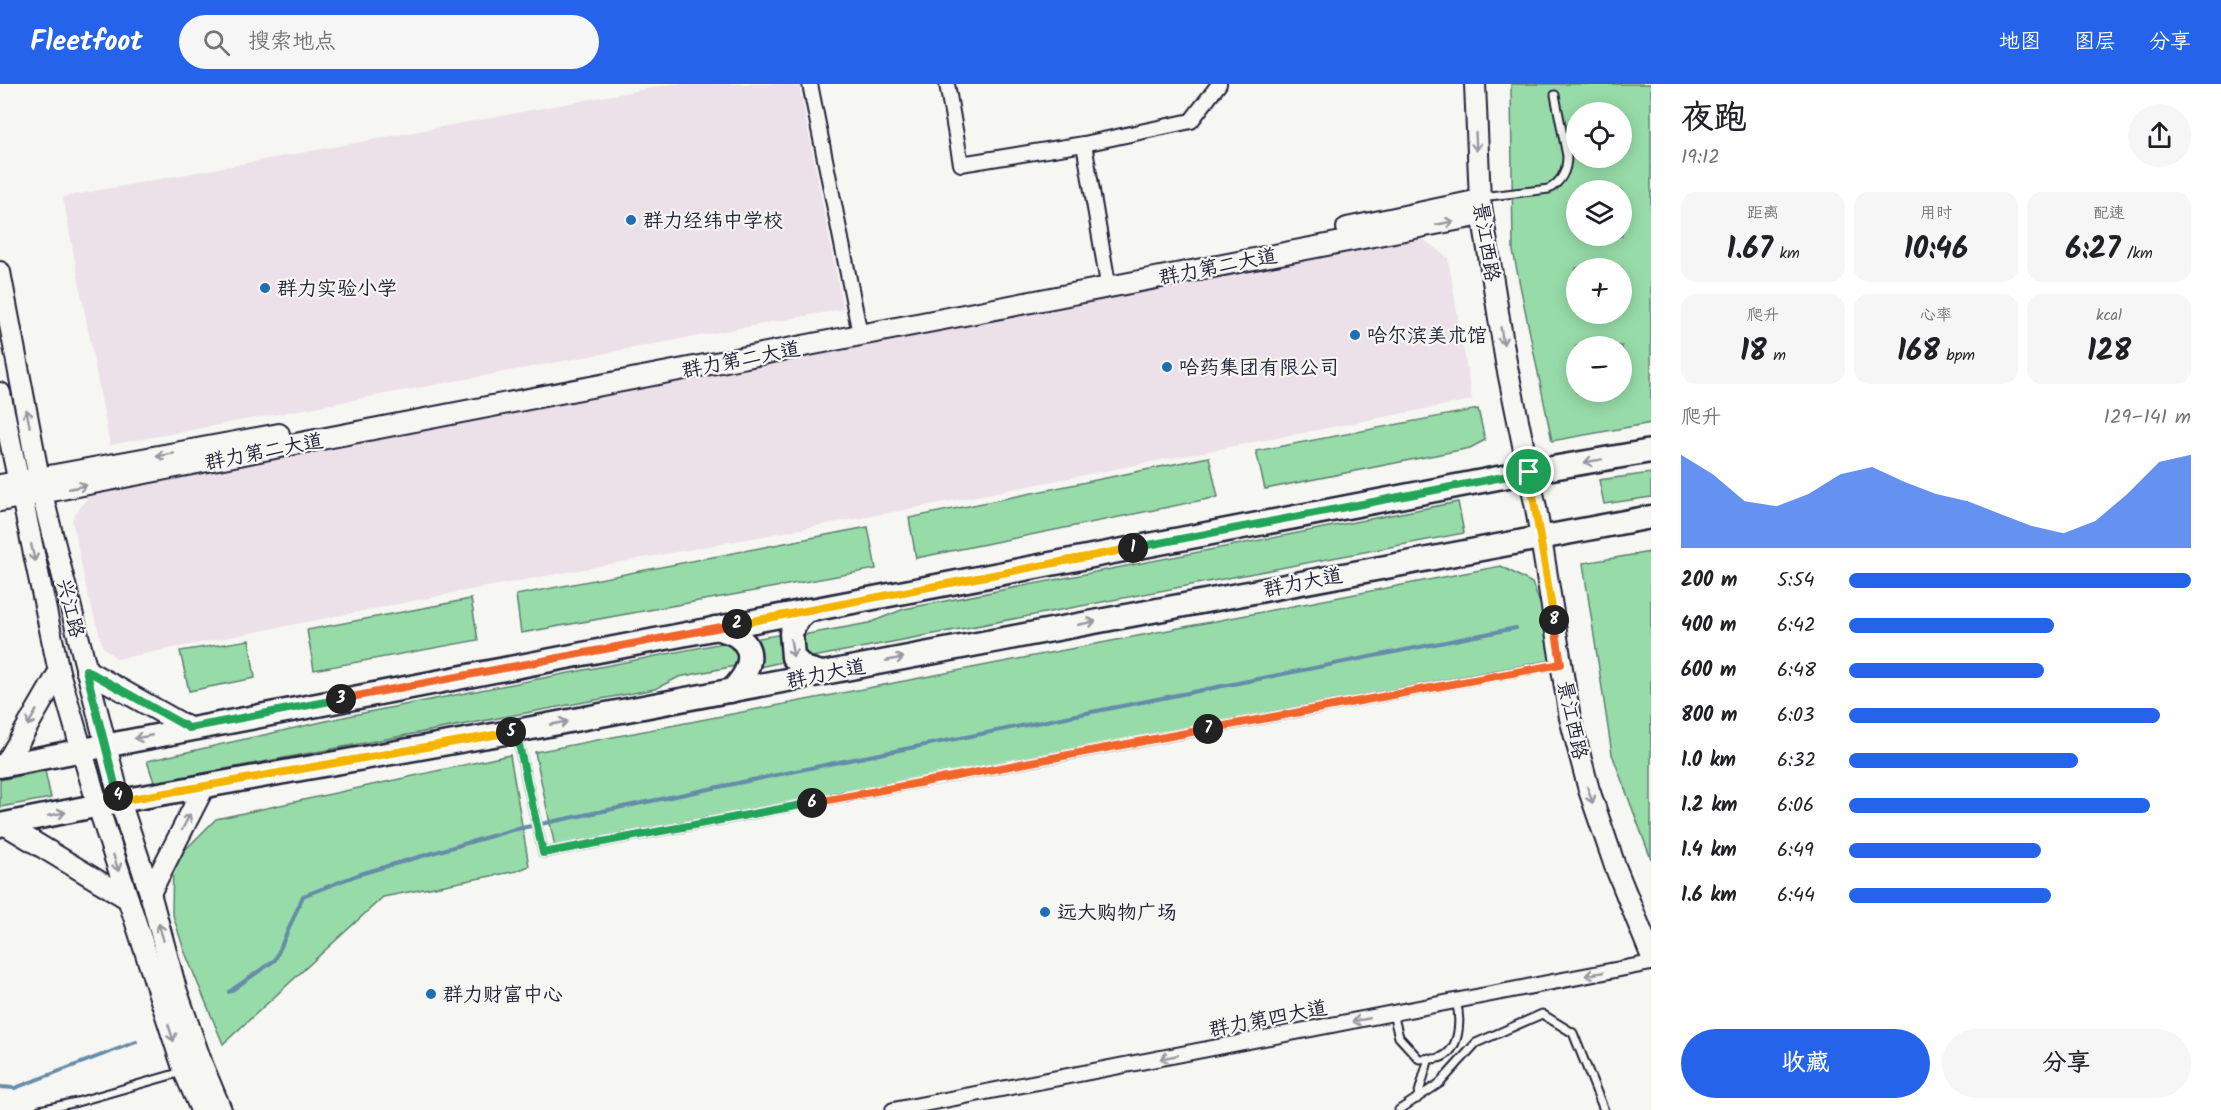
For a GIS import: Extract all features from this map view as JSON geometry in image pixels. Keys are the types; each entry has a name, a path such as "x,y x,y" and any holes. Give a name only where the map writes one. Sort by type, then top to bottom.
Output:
{"main road":[{"name":"景江西路","path":"1475,84 1480,204 1506,362 1529,472 1570,718 1588,790 1615,866 1651,955"},
{"name":"群力第二大道","path":"41,486 1480,204"},
{"name":"群力第二大道","path":"0,501 13,487 41,486 859,329 1480,204"},
{"name":"兴江路","path":"0,272 41,486 120,801 150,893 167,991"},
{"name":"兴江路","path":"0,393 13,487 80,750 128,898 167,991 193,1068 201,1110"},
{"path":"2,765 1529,472 1651,451"},
{"name":"群力大道","path":"2,825 120,801 204,788 731,691 1651,517"},
{"path":"808,610 797,619 793,626 791,640 793,657 804,668 823,673"},
{"path":"715,628 738,636 747,648 749,666 741,681 731,691"},
{"path":"86,670 189,728"},
{"path":"2,765 59,672"},
{"path":"150,893 204,788"},
{"path":"2,825 128,898"},
{"name":"兴江路","path":"193,1068 221,1110"}],"street":[{"path":"810,84 859,329"},
{"path":"947,84 961,164 1084,144 1191,121 1219,84"},
{"path":"1084,144 1107,278"},
{"name":"群力第四大道","path":"892,1110 1651,963"}],"lane":[{"path":"1480,204 1549,189 1558,184 1567,166 1567,156 1555,95"},
{"path":"516,731 543,853 1561,664"},
{"path":"1393,1014 1399,1037 1419,1059 1439,1058 1452,1047 1458,1033 1460,1018 1456,1001"},
{"path":"1399,1110 1440,1083 1476,1043 1542,1014 1573,1033 1604,1110"},
{"path":"1417,1100 1429,1058"},
{"path":"40,1110 77,1102 193,1068"}],"shaded area":[{"path":"673,84 799,84 843,309 110,445 63,197"},
{"path":"1421,238 1448,258 1472,400 117,659 103,647 86,587 72,519 89,495"}],"green space":[{"path":"1511,84 1651,84 1651,423 1552,441 1513,251"},
{"path":"1478,409 1485,440 1470,448 1265,489 1256,451"},
{"path":"1209,457 1218,497 916,558 909,518"},
{"path":"1651,473 1651,497 1604,504 1599,480"},
{"path":"1458,502 1464,533 813,657 808,655 802,647 803,637 808,634 869,623 904,609"},
{"path":"868,527 876,569 521,633 516,595"},
{"path":"1651,552 1651,859 1612,754 1583,563"},
{"path":"1501,566 1532,583 1543,611 1553,660 555,847 535,752"},
{"path":"471,599 478,640 314,670 307,630"},
{"path":"783,634 787,661 759,667 754,639"},
{"path":"249,640 255,678 189,691 180,651"},
{"path":"728,642 738,653 735,666 679,677 655,689 154,782 147,761 353,715"},
{"path":"510,755 529,866 517,871 383,897 223,1044 184,950 172,912 173,862 216,819"},
{"path":"45,771 51,798 0,807 0,780"}],"waterway":[{"path":"229,992 275,960 303,896 360,874 512,830 839,762 1516,628"},
{"path":"0,1087 15,1088 136,1042"}],"place":[{"name":"群力经纬中学校","path":"631,220"},
{"name":"群力实验小学","path":"265,288"},
{"name":"哈尔滨美术馆","path":"1355,335"},
{"name":"哈药集团有限公司","path":"1167,367"},
{"name":"远大购物广场","path":"1045,912"},
{"name":"群力财富中心","path":"431,994"}],"route":[{"path":"1529,472 1561,664 543,853 516,731 204,788 120,801 86,670 189,728 1529,472"}]}
